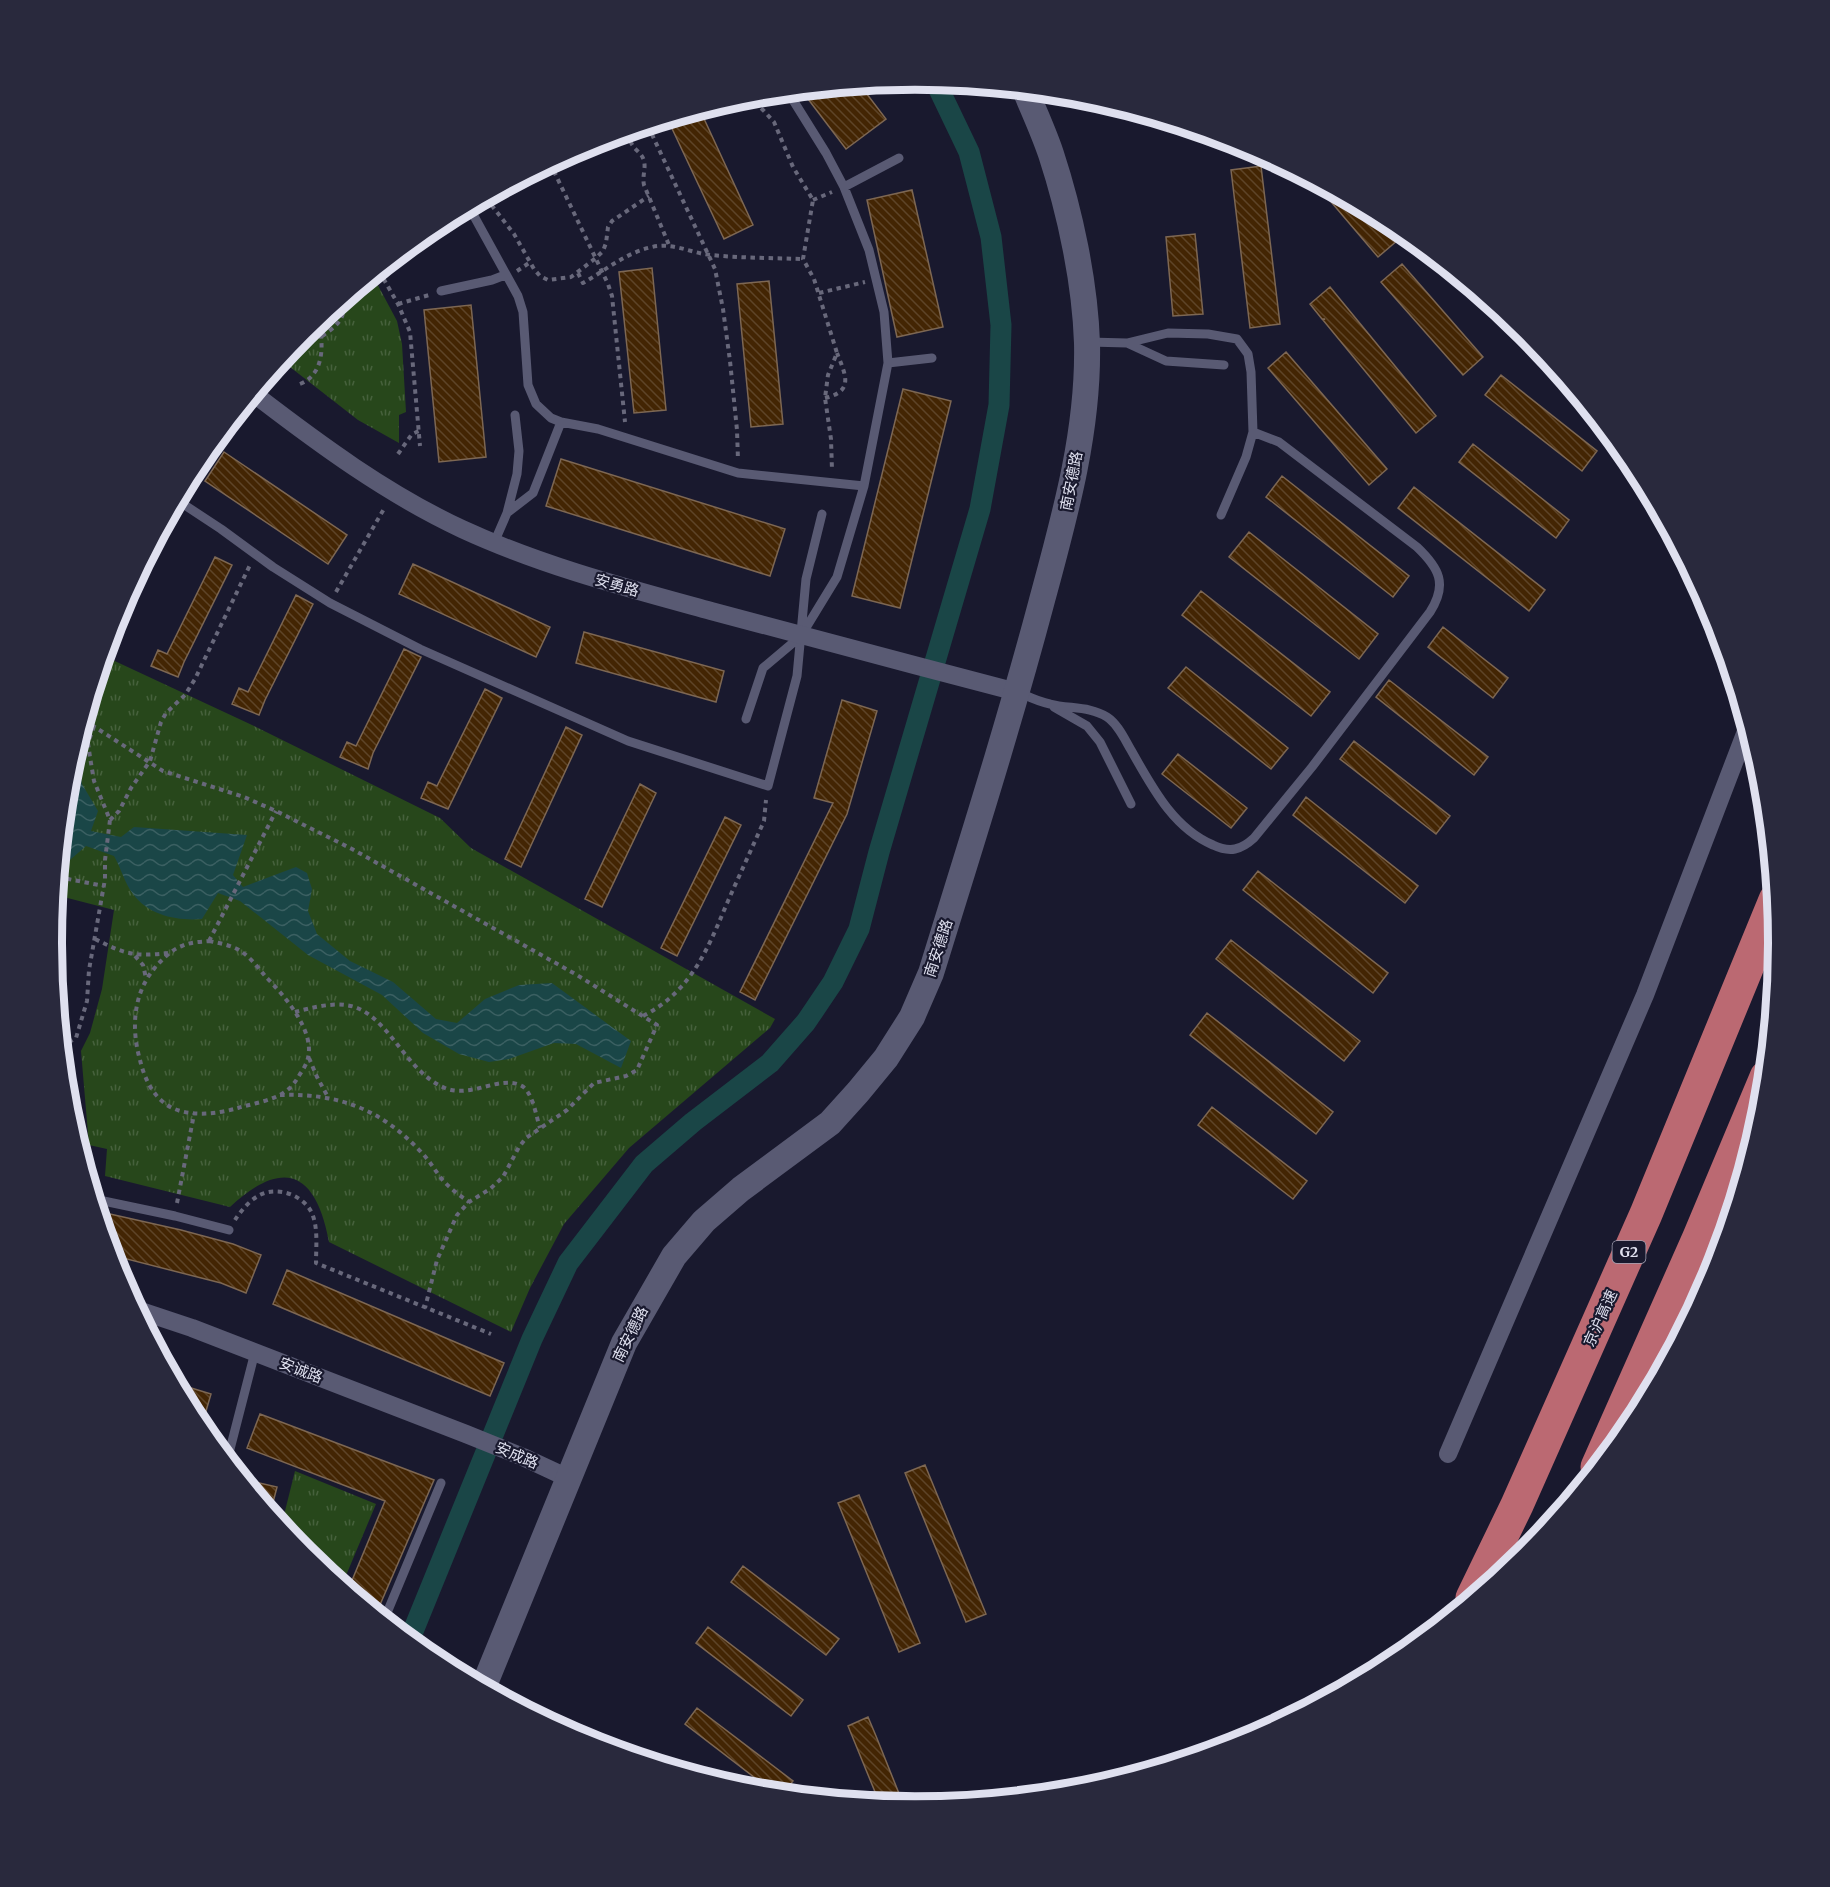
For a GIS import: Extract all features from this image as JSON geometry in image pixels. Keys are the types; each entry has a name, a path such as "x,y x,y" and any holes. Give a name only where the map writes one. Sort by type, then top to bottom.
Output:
{"highway":[{"name":"京沪高速","path":"1479,1585 1517,1505 1646,1214 1768,918"},
{"path":"1611,1437 1752,1111"}],"street":[{"name":"南安德路","path":"486,1681 624,1343 674,1256 704,1221 741,1189 830,1123 886,1058 912,1017 931,973 1017,692 1066,508 1081,431 1087,342 1080,279 1069,216 1051,153 1028,97"},
{"name":"安勇路","path":"259,398 359,470 460,528 494,543 586,576 801,636 1017,692"},
{"path":"1448,1454 1645,995 1743,739"},
{"name":"安诚路","path":"146,1313 192,1328 466,1434"},
{"name":"安成路","path":"466,1434 568,1478"}],"lane":[{"path":"746,719 763,668 801,636 837,577 864,486 888,363 884,312 870,250 844,187 792,99"},
{"path":"844,187 899,158"},
{"path":"473,214 518,296 523,312 528,385 531,395 551,418 598,429 738,473 864,486"},
{"path":"441,291 505,275"},
{"path":"1087,342 1127,343 1168,333 1208,334 1237,339 1248,354 1251,372 1253,432 1246,457 1221,515"},
{"path":"1127,343 1166,362 1224,365"},
{"path":"888,363 932,358"},
{"path":"494,543 507,513 518,466 515,415"},
{"path":"507,513 533,493 561,422"},
{"path":"1049,704 1094,711 1110,718 1157,796 1170,813 1203,841 1221,849 1234,851 1245,846 1254,838 1312,767 1430,612 1439,597 1440,581 1432,562 1417,547 1279,442 1253,432"},
{"path":"184,504 330,603 420,649 628,741 768,786 797,676 806,579 822,514"},
{"path":"1017,692 1049,704 1087,726 1100,742 1131,804"},
{"path":"102,1201 229,1230"},
{"path":"229,1451 255,1352"},
{"path":"387,1614 441,1483"}],"path":[{"path":"758,104 774,122 793,167 813,200 803,259 814,279 845,374 843,391 836,396 825,398"},
{"path":"651,132 715,269 725,320 737,430 738,473"},
{"path":"631,139 634,149 642,154 645,161 642,179 669,245"},
{"path":"553,171 603,272 612,296 627,438"},
{"path":"813,200 844,187"},
{"path":"490,203 514,234 529,263 540,276 549,280 560,280 578,273 596,258 603,251 608,227 612,221 649,196"},
{"path":"578,273 583,284 616,261 631,254 648,247 669,245 708,255 803,259"},
{"path":"382,277 398,304 410,332 420,446"},
{"path":"819,293 877,278"},
{"path":"398,304 441,291"},
{"path":"322,336 343,317 344,310"},
{"path":"300,384 307,381 321,358 321,331"},
{"path":"833,482 831,439 825,398 828,375 837,352"},
{"path":"398,454 412,434 419,431"},
{"path":"330,603 394,491"},
{"path":"68,1043 76,1038 87,1001 89,970 105,886 105,860 110,820 119,811 131,788 150,761 161,722 166,713 185,695 195,679 256,554"},
{"path":"91,724 163,771 244,797 352,849 577,975 657,1025 638,1070 626,1076 594,1083 567,1110 526,1138 503,1178 490,1190 469,1202 457,1215 437,1260 425,1308"},
{"path":"94,726 88,743 94,781 110,820"},
{"path":"643,1017 659,1008 675,994 701,962 764,821 768,786"},
{"path":"209,941 276,811"},
{"path":"64,878 105,886"},
{"path":"95,939 121,952 135,955 169,953"},
{"path":"309,1058 291,1088 280,1095 232,1110 194,1114 182,1112 168,1106 157,1096 144,1075 138,1053 135,1024 137,999 146,978 169,953 180,946 209,941 240,951 285,996 295,1012 308,1042 309,1058 329,1098"},
{"path":"135,955 143,965 146,978"},
{"path":"295,1012 344,1004 369,1013 414,1066 431,1081 448,1090 464,1092 505,1083 521,1085 528,1090 540,1128"},
{"path":"280,1095 329,1098 364,1108 385,1121 421,1151 442,1180 469,1202"},
{"path":"175,1216 194,1114"},
{"path":"229,1230 238,1214 258,1196 271,1192 291,1194 302,1201 313,1215 316,1263 491,1334"}],"green space":[{"path":"376,282 397,321 402,344 406,412 399,415 399,443 358,420 288,365 311,340"},
{"path":"111,659 252,725 440,818 471,848 775,1019 770,1028 629,1148 564,1224 530,1288 511,1332 329,1242 316,1200 306,1187 295,1180 282,1178 266,1182 249,1191 230,1207 105,1176 107,1149 89,1145 81,1051 90,1033 102,989 114,910 63,897 69,832 78,777 91,723"},
{"path":"295,1471 376,1504 345,1578 283,1517"}],"water":[{"path":"79,771 82,784 98,811 91,831 121,837 134,827 247,835 233,875 243,887 296,867 307,873 312,889 308,911 317,934 350,961 393,982 436,1019 457,1023 485,999 519,985 552,983 631,1041 621,1068 576,1044 554,1043 509,1059 489,1062 459,1054 423,1033 382,995 308,955 240,901 218,893 202,919 183,919 164,915 147,907 133,894 114,856 86,846 66,864"}],"building":[{"path":"865,92 886,119 846,149 806,97"},
{"path":"703,117 753,225 724,239 671,126"},
{"path":"1261,166 1280,324 1250,328 1231,170"},
{"path":"912,190 943,327 897,337 867,200"},
{"path":"1326,195 1398,240 1378,257"},
{"path":"1195,234 1203,314 1173,316 1166,237"},
{"path":"1402,264 1483,357 1463,375 1381,282"},
{"path":"652,268 666,410 634,413 619,272"},
{"path":"769,281 783,424 751,427 737,284"},
{"path":"1330,287 1436,416 1416,433 1323,320 1325,319 1322,319 1310,304"},
{"path":"471,305 486,457 439,462 424,310"},
{"path":"1286,352 1387,469 1369,485 1268,368"},
{"path":"1501,375 1597,451 1582,471 1485,395"},
{"path":"903,389 951,401 900,608 852,596"},
{"path":"1473,444 1569,520 1556,538 1459,462"},
{"path":"224,452 347,535 328,564 205,481"},
{"path":"561,459 785,529 770,576 546,506"},
{"path":"1282,476 1409,576 1393,597 1266,497"},
{"path":"1414,487 1545,590 1529,611 1398,508"},
{"path":"1249,532 1378,634 1359,659 1229,557"},
{"path":"215,557 232,565 178,677 151,666 158,650 167,654"},
{"path":"413,564 550,627 536,657 399,594"},
{"path":"1201,591 1330,692 1311,716 1182,615"},
{"path":"296,595 313,604 259,715 232,704 239,688 248,692"},
{"path":"1443,627 1508,678 1493,698 1428,647"},
{"path":"584,632 724,671 716,702 576,663"},
{"path":"404,649 421,657 373,753 368,769 340,757 347,742 356,746"},
{"path":"1186,667 1288,748 1271,769 1168,688"},
{"path":"1389,680 1488,757 1474,775 1376,697"},
{"path":"485,689 502,698 448,809 421,798 428,782 437,786"},
{"path":"842,700 877,711 847,814 755,1000 740,992 833,803 814,798"},
{"path":"566,727 582,735 521,867 505,859"},
{"path":"1354,741 1450,816 1436,834 1340,759"},
{"path":"1178,754 1247,808 1231,828 1162,774"},
{"path":"640,784 656,793 602,907 585,899"},
{"path":"1306,797 1418,886 1405,903 1293,815"},
{"path":"725,817 741,825 677,956 661,948"},
{"path":"1258,871 1388,973 1373,993 1243,890"},
{"path":"1231,940 1360,1041 1344,1061 1216,959"},
{"path":"1207,1013 1333,1112 1316,1134 1190,1035"},
{"path":"1212,1107 1307,1181 1293,1199 1198,1125"},
{"path":"110,1214 233,1244 261,1255 246,1293 221,1283 121,1258 108,1222"},
{"path":"287,1270 504,1363 490,1396 273,1304"},
{"path":"186,1386 211,1394 204,1417"},
{"path":"260,1414 434,1480 379,1607 351,1584 385,1501 247,1448"},
{"path":"925,1465 986,1614 966,1622 905,1473"},
{"path":"253,1482 277,1487 272,1505"},
{"path":"859,1495 920,1643 899,1652 838,1503"},
{"path":"743,1566 839,1639 826,1655 731,1582"},
{"path":"708,1627 803,1700 791,1716 696,1643"},
{"path":"697,1708 793,1781 788,1787 762,1783 685,1724"},
{"path":"868,1717 900,1796 877,1796 848,1726"}],"waterway":[{"path":"412,1633 532,1339 568,1263 644,1164 693,1122 770,1063 806,1022 833,982 859,929 879,852 980,509 999,405 1001,325 991,237 969,152 940,91"}]}
